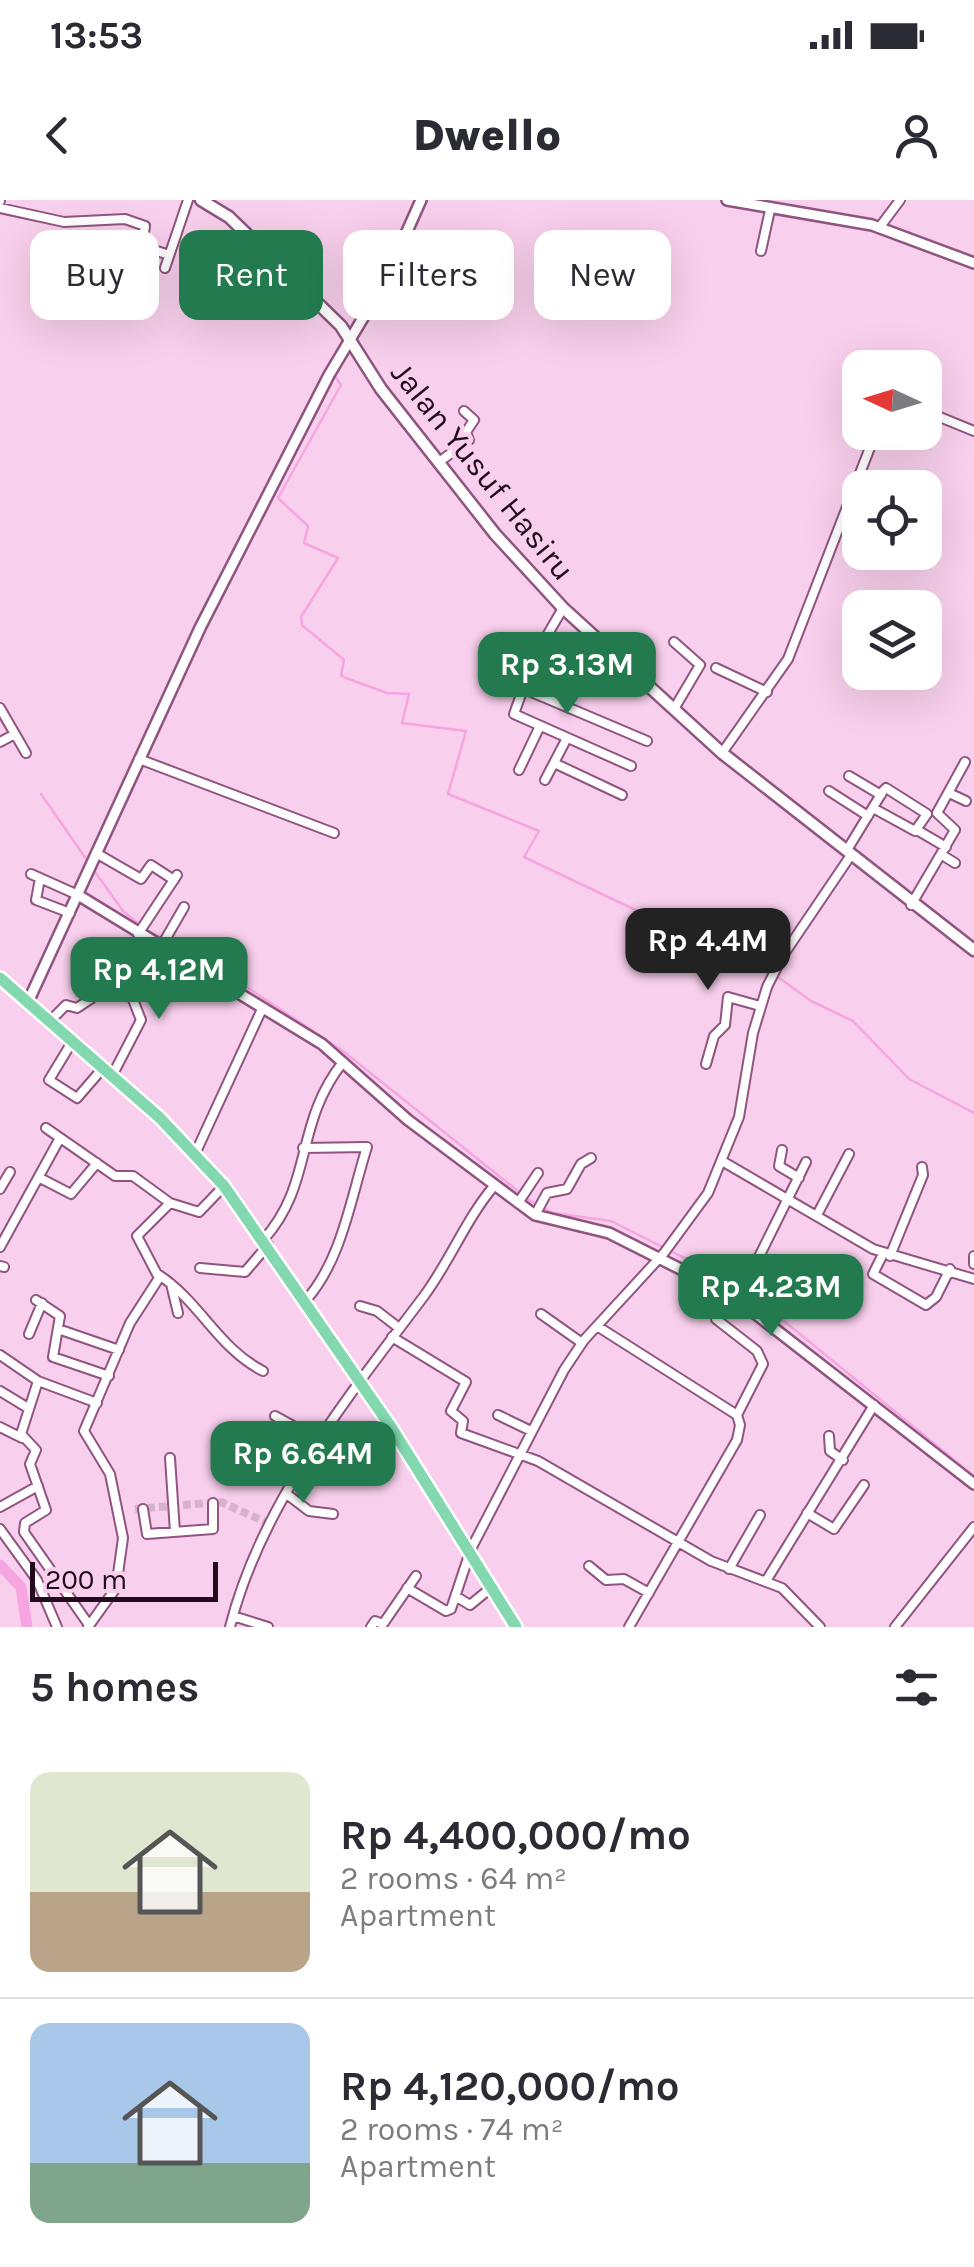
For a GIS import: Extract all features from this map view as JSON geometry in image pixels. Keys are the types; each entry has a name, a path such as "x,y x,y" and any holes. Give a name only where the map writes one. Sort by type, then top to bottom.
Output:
{"main road":[{"name":"Jalan Yusuf Hasiru","path":"201,200 229,217 351,339 372,377 495,534 563,608 722,753 974,950"},
{"path":"0,978 108,1072 224,1186 306,1300 471,1548 510,1624"}],"street":[{"path":"165,268 188,200"},
{"path":"28,1002 139,759 271,486 385,281 421,200"},
{"path":"727,200 879,228 973,260"},
{"path":"879,228 900,200"},
{"path":"0,203 72,222 133,220 145,226 142,246 169,256"},
{"path":"762,251 770,210"},
{"path":"440,462 470,439 466,432 474,420 464,411"},
{"path":"942,418 974,432"},
{"path":"722,753 767,692 802,628 834,532 868,450"},
{"path":"563,608 534,658 514,714 631,766"},
{"path":"674,642 700,665 674,710"},
{"path":"534,658 572,675"},
{"path":"716,668 767,692"},
{"path":"522,688 648,741"},
{"path":"0,708 8,738 26,753"},
{"path":"519,770 540,726"},
{"path":"545,780 567,738"},
{"path":"139,759 334,833"},
{"path":"554,763 622,795"},
{"path":"911,904 955,828 938,814 964,765 974,774"},
{"path":"849,776 881,795"},
{"path":"407,1588 448,1612 457,1597 471,1548 582,1343 695,1213 722,1162 739,1117 760,1006 782,957 819,908 881,795 890,788 926,811 916,830"},
{"path":"830,790 870,812 916,830 955,863"},
{"path":"949,792 966,801"},
{"path":"93,860 141,878 150,865 176,878 141,929"},
{"path":"70,914 37,901 36,876 165,942 262,1009 300,1028 408,1120 494,1186 538,1208 664,1253 738,1291 974,1484"},
{"path":"132,997 184,906"},
{"path":"78,968 113,980 132,997 141,1016 150,1022"},
{"path":"50,1022 68,1001 79,1008 90,1001 100,976"},
{"path":"706,1064 714,1036 725,1025 728,996 760,1006"},
{"path":"195,1154 262,1009"},
{"path":"72,1042 49,1080 77,1098 126,1054 141,1016"},
{"path":"200,1268 245,1272 266,1242 292,1201 318,1098 343,1062"},
{"path":"46,1128 120,1178 133,1176 170,1202 198,1212 224,1186"},
{"path":"0,1247 60,1138"},
{"path":"303,1148 367,1147 353,1202 324,1276 306,1300"},
{"path":"782,1150 779,1166 800,1178"},
{"path":"817,1215 850,1154"},
{"path":"538,1208 552,1188 567,1189 583,1161 590,1158"},
{"path":"40,1178 72,1194 97,1162"},
{"path":"722,1162 886,1255 950,1269 974,1279"},
{"path":"737,1415 763,1362 757,1351 716,1319 716,1309 738,1291 806,1162"},
{"path":"922,1166 923,1176 886,1255 872,1274 926,1304 936,1297 950,1269"},
{"path":"0,1189 10,1172"},
{"path":"522,1199 538,1173"},
{"path":"230,1627 261,1541 288,1495 360,1380 494,1186"},
{"path":"170,1202 137,1236 159,1275 202,1315 216,1336 263,1370"},
{"path":"974,1256 974,1264"},
{"path":"0,1427 36,1450 30,1461 46,1512 25,1523 26,1534 89,1626 116,1588 123,1538 110,1474 84,1433 120,1350 159,1275"},
{"path":"170,1284 178,1313"},
{"path":"29,1334 39,1301 58,1314 53,1357 109,1376"},
{"path":"360,1306 377,1311 399,1328"},
{"path":"541,1314 582,1343"},
{"path":"597,1326 737,1415 740,1425 737,1440 633,1625"},
{"path":"58,1329 120,1350"},
{"path":"392,1336 466,1382 451,1410 463,1421 462,1432 520,1453 729,1569 794,1595 820,1627"},
{"path":"0,1355 38,1381 98,1403"},
{"path":"22,1438 38,1381"},
{"path":"0,1392 28,1408"},
{"path":"766,1582 844,1460 874,1405"},
{"path":"498,1415 531,1431"},
{"path":"275,1416 321,1440"},
{"path":"829,1436 830,1451 844,1460"},
{"path":"170,1458 174,1532"},
{"path":"807,1513 834,1529 864,1485"},
{"path":"0,1507 38,1486"},
{"path":"288,1495 309,1511 333,1514"},
{"path":"143,1508 145,1533 213,1530 213,1503"},
{"path":"729,1569 760,1515"},
{"path":"895,1627 974,1527"},
{"path":"0,1529 37,1580 57,1627"},
{"path":"589,1566 606,1580 624,1579 649,1593"},
{"path":"370,1627 375,1621 385,1626 416,1576"},
{"path":"457,1597 470,1605 492,1587"},
{"path":"233,1616 268,1627"}],"waterway":[{"path":"334,375 341,385 278,498 308,526 304,543 338,558 301,617 302,625 344,660 341,675 387,693 409,694 402,723 466,731 448,794 539,831 524,857 770,974"},
{"path":"0,719 24,757"},
{"path":"41,794 89,863"},
{"path":"93,869 123,911 139,924"},
{"path":"145,929 224,972 343,1051 529,1200 553,1213 611,1221 740,1286"},
{"path":"778,977 811,1001 853,1021 909,1079 974,1113"},
{"path":"747,1291 974,1476"},
{"path":"0,1565 21,1587 27,1627"}],"tunnel":[{"path":"135,1509 221,1502 270,1524"}]}
